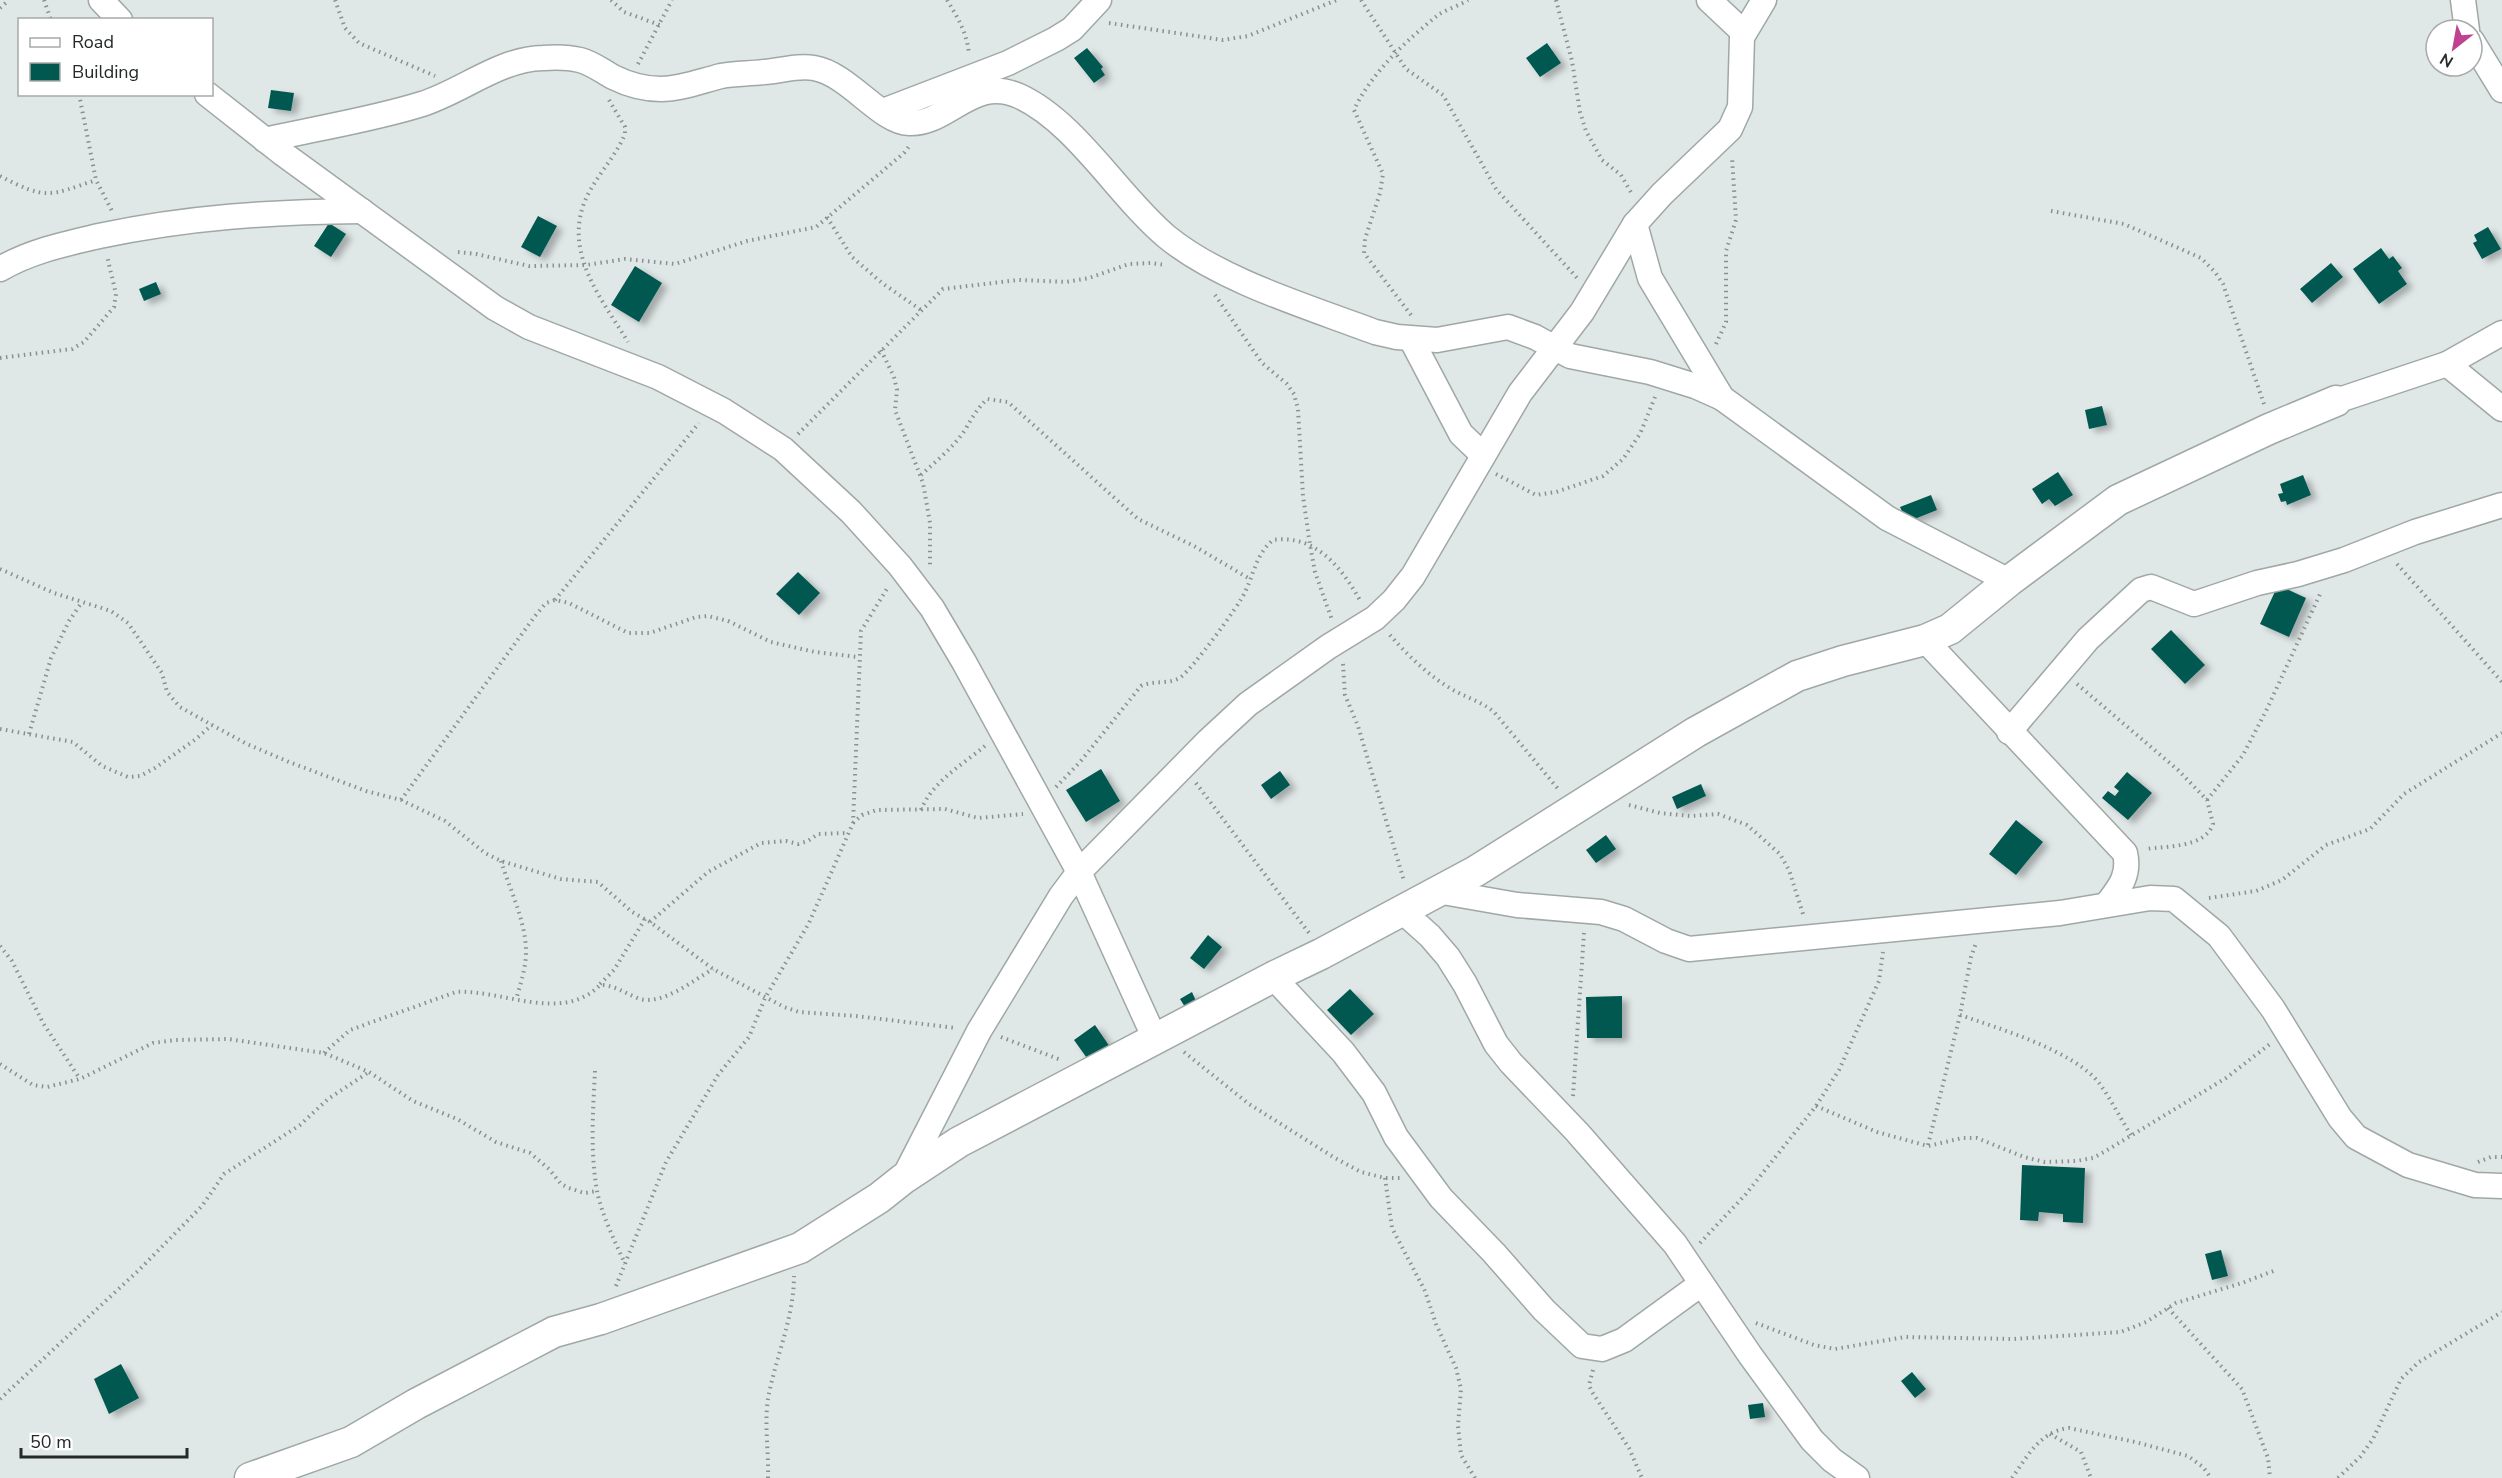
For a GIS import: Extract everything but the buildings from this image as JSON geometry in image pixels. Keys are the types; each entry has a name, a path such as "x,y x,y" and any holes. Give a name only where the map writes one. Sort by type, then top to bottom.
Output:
{"street":[{"path":"101,0 118,18"},
{"path":"884,111 1008,63 1056,39 1083,18 1099,0"},
{"path":"1708,0 1743,32"},
{"path":"903,1179 979,1031 1061,896 1079,873 1248,704 1337,642 1373,620 1394,600 1413,576 1520,393 1592,295 1640,218 1730,129 1740,107 1740,43 1743,32 1764,0"},
{"path":"2463,0 2466,18"},
{"path":"265,140 382,116 454,92 515,61 562,58 582,60 628,84 661,89 723,76 789,68 815,68 854,88 901,122 912,123 931,118 961,101 986,92 1006,91 1021,97 1060,126 1151,222 1185,250 1241,280 1375,332 1413,329 1437,340 1508,327 1534,337 1570,356 1664,376 1722,398 1887,518 2008,581"},
{"path":"2484,61 2502,90"},
{"path":"210,96 265,140 510,317 529,327 644,371 712,405 783,449 851,512 900,566 927,601 964,662 1079,873 1159,1036"},
{"path":"0,269 14,261 57,246 112,233 193,219 271,212 362,211"},
{"path":"1640,218 1650,278 1722,398"},
{"path":"1413,329 1461,434 1480,458"},
{"path":"250,1478 351,1442 416,1404 554,1332 601,1319 793,1251 879,1198 903,1179 959,1142 1476,872 1696,732 1797,676 1843,661 1925,640 1950,629 2008,581 2118,500 2336,400 2447,364 2502,333"},
{"path":"2447,364 2502,409"},
{"path":"2009,732 2060,669 2088,639 2141,590 2151,587 2194,604 2257,583 2333,564 2415,532 2502,505"},
{"path":"1925,640 2125,853 2126,874 2121,886 2107,904"},
{"path":"1437,891 1517,905 1601,912 1624,919 1666,941 1689,949 2061,913 2150,898 2174,899 2219,936 2287,1031 2340,1118 2356,1137 2408,1164 2475,1185 2502,1186"},
{"path":"1405,908 1448,957 1465,984 1496,1044 1510,1063 1576,1132 1675,1244 1812,1440 1832,1460 1857,1478"},
{"path":"1273,977 1343,1052 1374,1093 1396,1137 1440,1198 1494,1253 1544,1310 1582,1346 1602,1349 1624,1340 1701,1284"}],"path":[{"path":"0,8 9,0"},
{"path":"44,0 50,18"},
{"path":"335,0 345,28 359,43 432,73 454,92"},
{"path":"611,0 624,12 660,25"},
{"path":"628,84 672,0"},
{"path":"947,0 960,21 967,40 970,61 976,74"},
{"path":"1083,18 1223,40 1248,36 1337,0"},
{"path":"1361,0 1411,75 1443,95 1496,189 1592,295"},
{"path":"1413,329 1406,311 1364,253 1365,239 1380,193 1383,174 1354,110 1362,92 1396,54 1440,14 1468,0"},
{"path":"1556,0 1572,61 1580,112 1586,131 1602,160 1621,175 1640,218"},
{"path":"603,71 608,99 625,127 625,134 583,206 578,232 579,248 589,279 644,371"},
{"path":"0,358 72,349 84,342 114,307 116,294 112,233 96,180 79,96"},
{"path":"424,256 456,252 476,254 529,266 586,265 625,259 675,264 747,241 816,227 904,153 931,118"},
{"path":"1704,369 1726,322 1726,251 1736,220 1737,206 1730,129"},
{"path":"0,176 26,189 46,195 57,194 96,180"},
{"path":"2050,211 2124,224 2201,258 2210,266 2223,284 2263,395 2269,429"},
{"path":"827,217 852,257 882,283 921,310"},
{"path":"783,449 880,350 943,290 1017,280 1066,282 1089,278 1129,264 1151,263 1174,267"},
{"path":"1211,287 1262,363 1287,384 1294,394 1298,409 1303,496 1310,545 1316,572 1331,614 1331,630 1343,660 1345,695 1358,726 1405,908"},
{"path":"880,350 894,377 897,390 896,410 921,475 930,523 932,559 927,601"},
{"path":"1480,458 1536,495 1556,492 1603,476 1623,459 1640,434 1664,376"},
{"path":"921,475 944,455 964,431 975,411 987,399 1008,402 1138,519 1194,546 1250,579"},
{"path":"555,600 712,405"},
{"path":"601,1319 626,1265 666,1162 718,1075 749,1037 765,998 809,922 853,823 862,815 877,810 945,809 978,818 1044,806 1141,686 1148,682 1171,681 1189,670 1244,596 1259,556 1272,540 1285,538 1310,545 1337,564 1373,620 1408,654 1446,685 1484,703 1582,804 1680,815 1718,814 1747,825 1780,855 1789,870 1811,938"},
{"path":"2380,546 2502,682"},
{"path":"2207,800 2243,755 2267,709 2333,564"},
{"path":"853,823 858,657 861,631 900,566"},
{"path":"0,568 54,593 111,611 128,623 162,673 167,692 180,707 212,725 247,744 327,777 401,800 445,820 485,853 501,861 561,879 598,882 632,912 650,922 713,969 765,998 799,1012 856,1016 979,1031 1032,1047 1088,1074"},
{"path":"401,800 535,616 546,603 555,600 569,603 628,633 650,633 696,617 708,616 728,621 771,642 815,652 858,657"},
{"path":"29,735 51,658 69,621 82,602"},
{"path":"2060,669 2178,770 2207,800 2213,824 2205,836 2179,845 2125,853"},
{"path":"0,729 73,741 102,766 128,777 140,776 155,768 212,725"},
{"path":"921,810 938,784 1002,732"},
{"path":"2174,899 2227,897 2256,891 2282,880 2326,845 2370,830 2404,794 2502,733"},
{"path":"1184,767 1304,925 1321,954"},
{"path":"650,922 708,872 761,843 786,841 798,844 818,834 848,833"},
{"path":"501,861 520,918 526,952 524,973 516,1000"},
{"path":"1576,1132 1573,1108 1574,1075 1586,911"},
{"path":"324,1053 351,1030 456,992 472,991 516,1000 554,1003 589,995 614,970 645,919"},
{"path":"1928,1146 1960,1015 1971,957 1985,920"},
{"path":"1685,1259 1746,1194 1816,1106 1839,1070 1879,981 1883,963 1884,929"},
{"path":"0,946 12,961 43,1023 80,1079"},
{"path":"600,984 610,985 641,999 649,1000 664,996 713,969"},
{"path":"1960,1015 2008,1031 2082,1067 2099,1083 2130,1135"},
{"path":"1816,1106 1877,1132 1928,1146 1962,1138 1977,1138 2024,1157 2044,1162 2076,1161 2093,1158 2226,1078 2287,1031"},
{"path":"1159,1036 1249,1104 1361,1172 1385,1178 1400,1178 1420,1170"},
{"path":"0,1064 33,1085 58,1086 80,1079 153,1043 176,1040 228,1039 324,1053 369,1072 413,1101 457,1119 496,1142 530,1153 549,1168 561,1184 568,1188 584,1193 597,1191"},
{"path":"595,1071 592,1135 597,1191 609,1228 626,1265"},
{"path":"0,1400 139,1270 202,1206 224,1174 300,1125 328,1099 369,1072"},
{"path":"1385,1178 1392,1228 1425,1291 1436,1324 1456,1368 1461,1389 1458,1426 1461,1455 1475,1478"},
{"path":"768,1478 769,1454 766,1424 769,1398 780,1358 794,1281 793,1251"},
{"path":"1719,1310 1814,1345 1835,1349 1905,1337 2013,1339 2121,1332 2146,1322 2176,1303 2276,1270"},
{"path":"2168,1308 2241,1389 2268,1458 2270,1478"},
{"path":"2338,1478 2360,1457 2373,1439 2397,1388 2413,1368 2438,1350 2502,1312"},
{"path":"1602,1349 1589,1385 1629,1448 1642,1478"},
{"path":"2012,1478 2027,1456 2050,1433 2058,1429 2081,1429 2101,1436 2135,1442 2187,1456 2203,1467 2211,1478"},
{"path":"2050,1433 2081,1452 2091,1478"}]}
